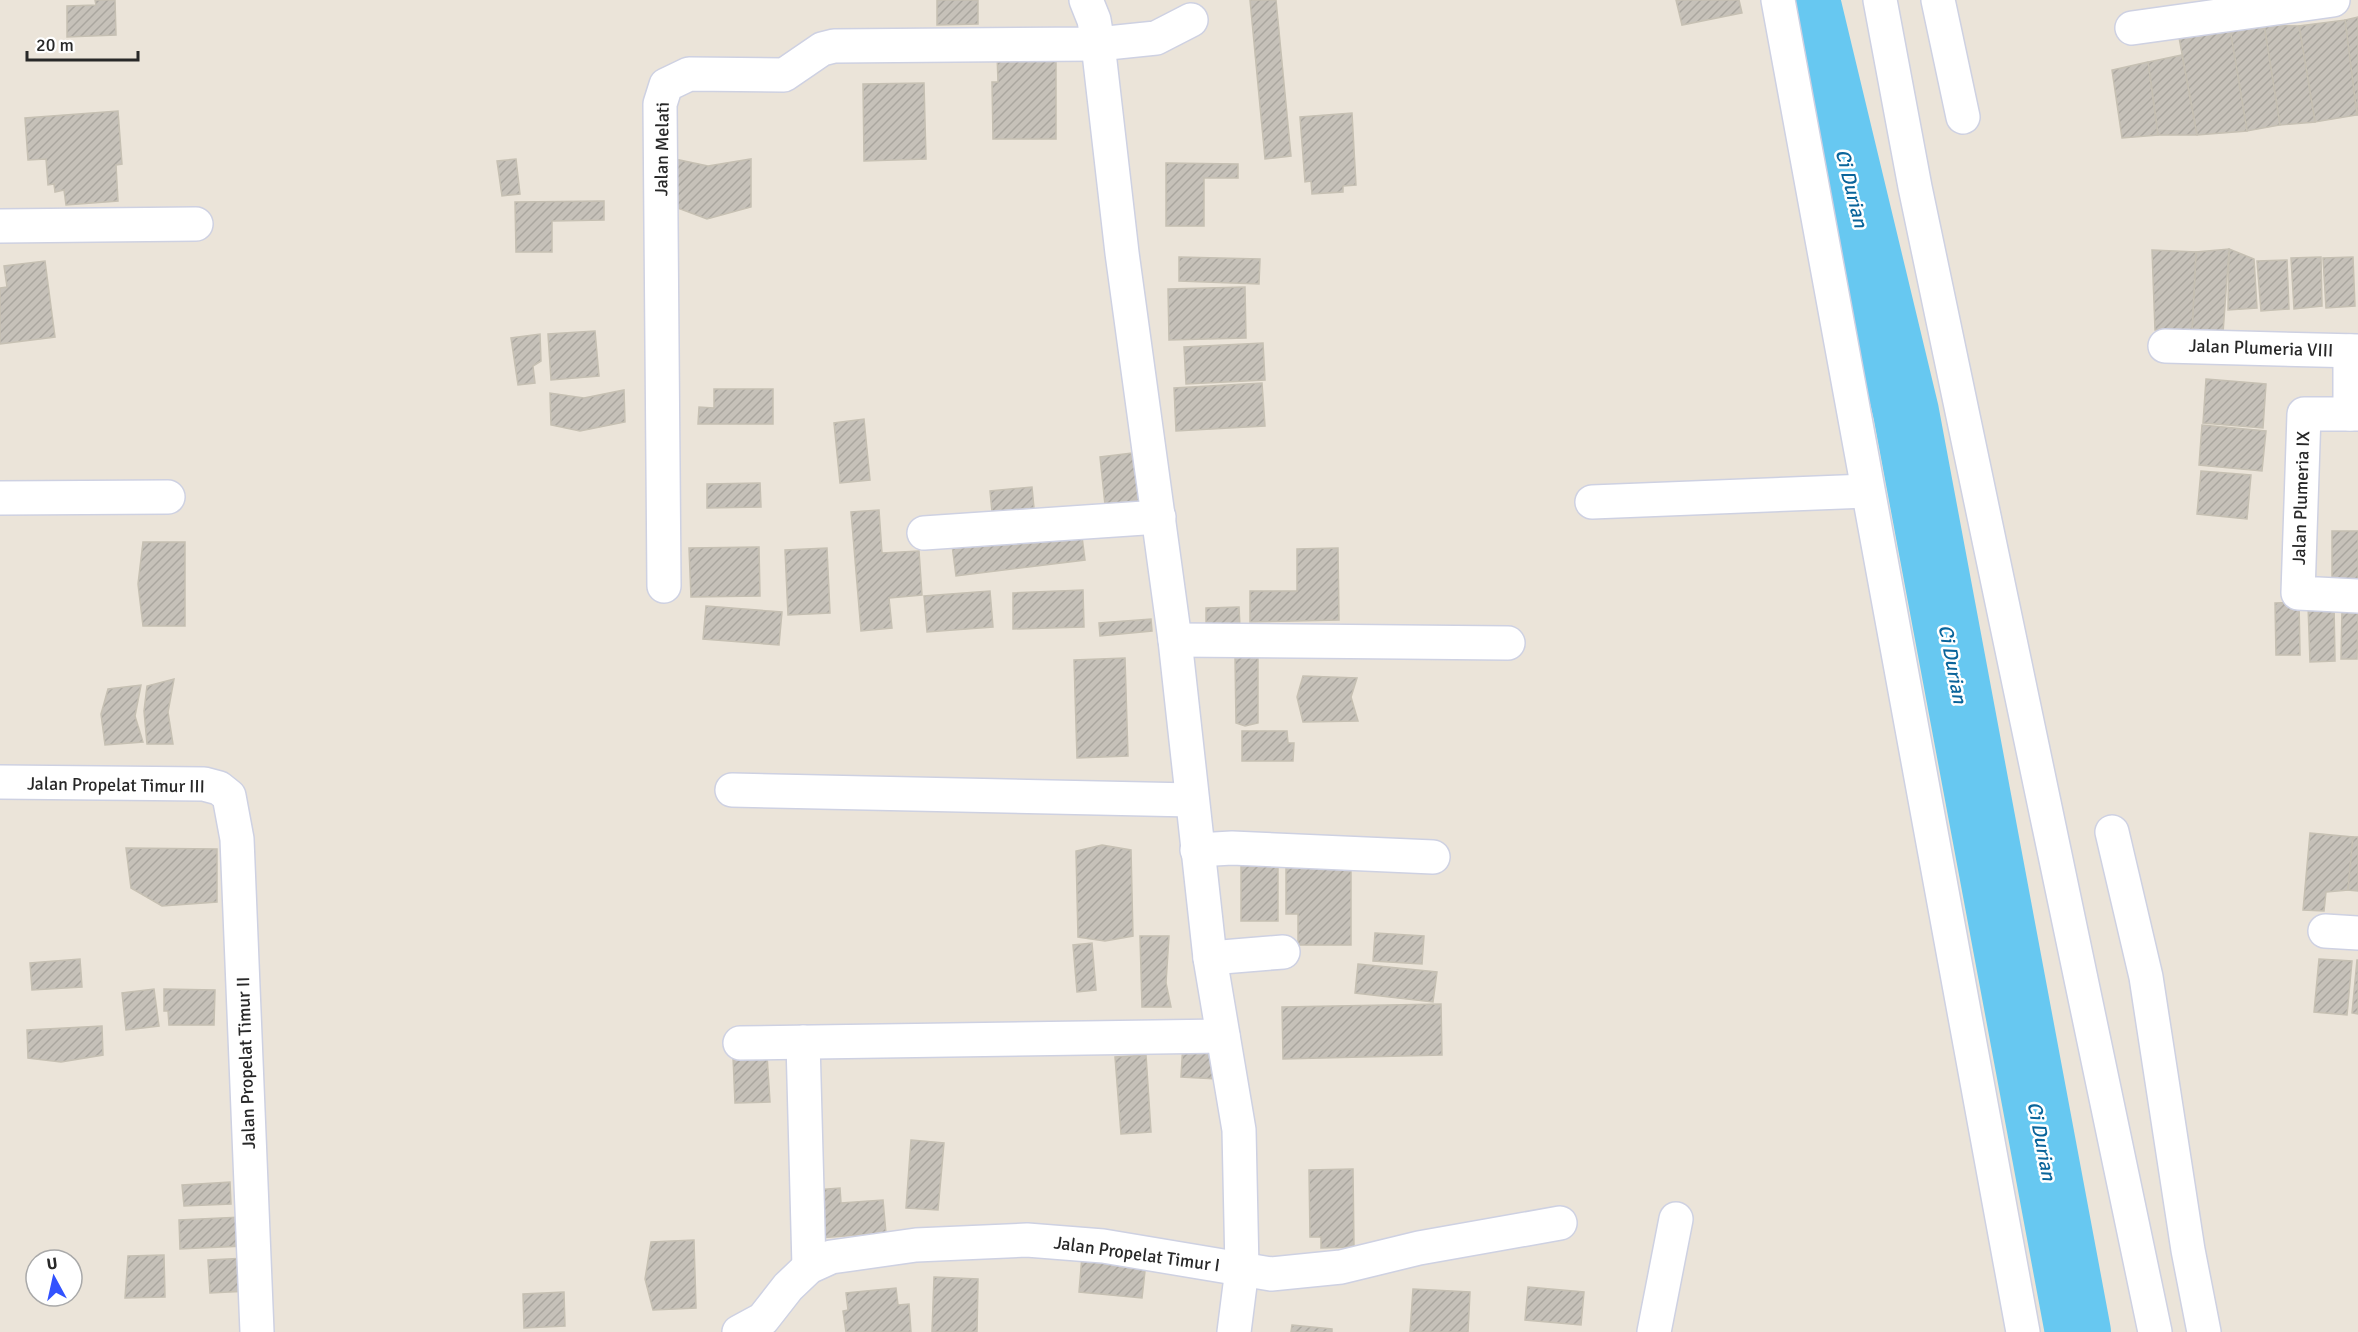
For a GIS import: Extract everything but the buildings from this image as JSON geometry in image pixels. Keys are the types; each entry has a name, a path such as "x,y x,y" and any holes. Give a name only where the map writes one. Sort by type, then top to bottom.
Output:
{"street":[{"path":"1086,0 1094,20 1098,45 1122,254 1175,640 1210,958 1239,1130 1242,1269 1234,1332"},
{"path":"1778,0 2023,1332"},
{"path":"1880,0 1939,303 2155,1332"},
{"path":"1938,0 1964,117"},
{"path":"2132,28 2333,0"},
{"name":"Jalan Melati","path":"664,586 660,104 666,85 689,74 784,75 822,50 834,46 1098,45 1155,38 1191,20"},
{"path":"0,225 196,224"},
{"name":"Jalan Plumeria VIII","path":"2165,346 2354,351"},
{"path":"2354,351 2354,414"},
{"name":"Jalan Plumeria IX","path":"2354,414 2304,414 2298,593 2358,596"},
{"path":"1592,502 1867,491"},
{"path":"0,498 168,497"},
{"path":"924,532 1159,517"},
{"path":"1175,640 1508,643"},
{"name":"Jalan Propelat Timur III","path":"0,782 204,784 219,788 230,796"},
{"path":"732,790 1192,800"},
{"name":"Jalan Propelat Timur II","path":"230,796 237,839 257,1332"},
{"path":"2112,832 2146,977 2188,1251 2204,1332"},
{"path":"1197,850 1232,848 1433,857"},
{"path":"2325,931 2358,933"},
{"path":"1210,958 1283,952"},
{"path":"740,1043 1223,1036"},
{"path":"803,1042 809,1267"},
{"path":"1654,1332 1676,1220"},
{"name":"Jalan Propelat Timur I","path":"739,1332 762,1319 788,1287 809,1267 831,1257 902,1247 1027,1240 1102,1246 1271,1274 1341,1267 1419,1248 1560,1223"}],"waterway":[{"name":"Ci Durian","path":"1807,0 1906,412 2078,1332"}]}
